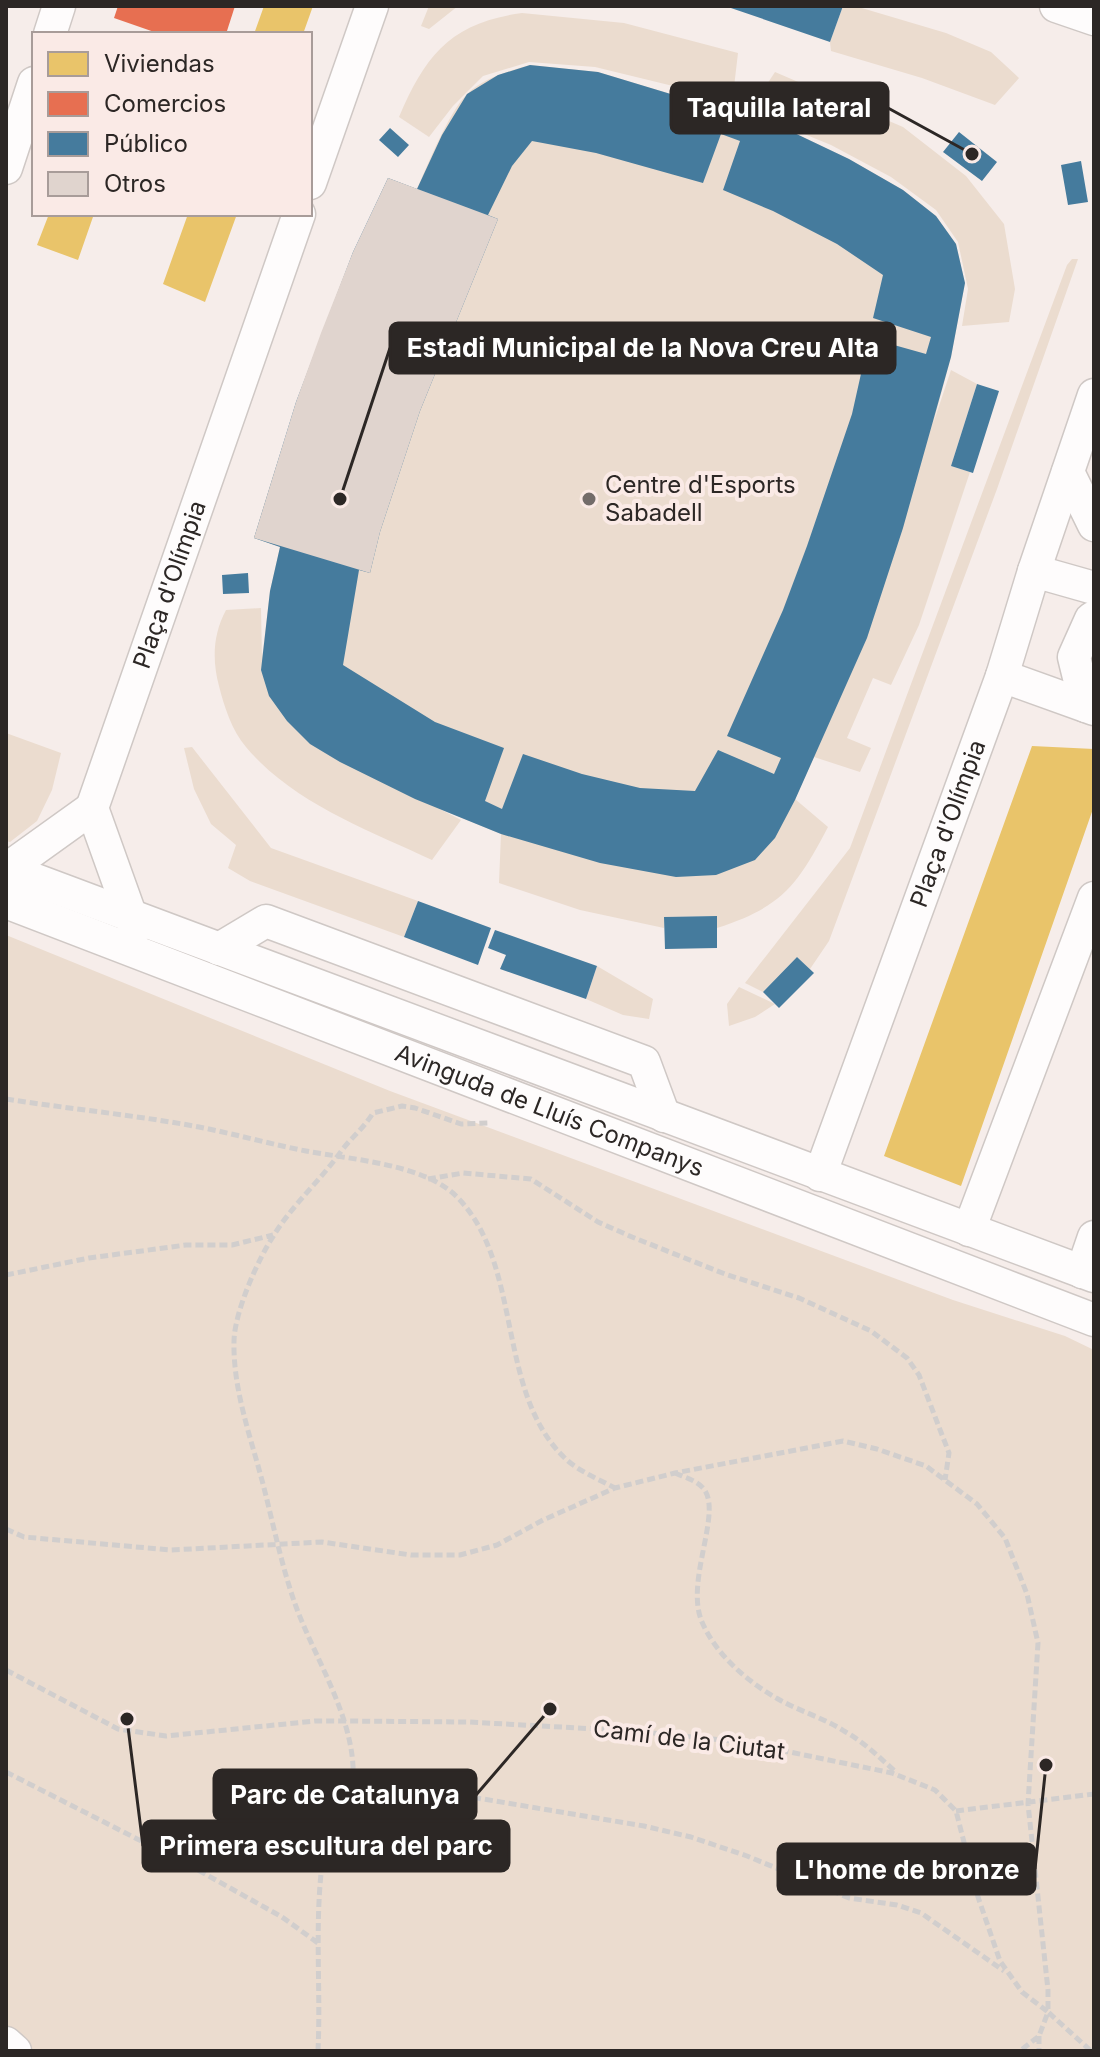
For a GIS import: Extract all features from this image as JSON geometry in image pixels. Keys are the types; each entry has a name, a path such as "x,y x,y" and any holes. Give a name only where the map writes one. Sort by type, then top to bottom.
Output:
{"street":[{"path":"51,32 59,6"},
{"path":"312,177 372,6"},
{"path":"1056,6 1094,19"},
{"path":"6,168 32,89"},
{"name":"Plaça d'Olímpia","path":"92,808 298,216"},
{"name":"Plaça d'Olímpia","path":"820,1175 1002,676 1094,395"},
{"path":"1068,472 1094,525"},
{"path":"1034,571 1094,588"},
{"path":"1090,707 1074,657 1094,617"},
{"path":"1002,676 1090,707"},
{"path":"6,869 92,808 145,957"},
{"name":"Avinguda de Lluís Companys","path":"6,869 1088,1274"},
{"path":"969,1230 1094,898"},
{"name":"Avinguda de Lluís Companys","path":"6,902 1094,1320"},
{"path":"219,949 266,921 644,1062 664,1116"},
{"path":"744,1188 820,1175"},
{"path":"1088,1274 1094,1237"},
{"path":"6,2043 15,2051"}],"path":[{"path":"6,1099 196,1127 394,1167 427,1179 454,1194 485,1240 519,1367 539,1427 570,1463 615,1488"},
{"path":"318,2051 318,1943 323,1855 353,1767 343,1721 294,1601 278,1544 240,1390 234,1339 257,1264 274,1234 362,1131 373,1113 386,1108 415,1108 461,1124 497,1122"},
{"path":"427,1179 463,1173 531,1179 609,1227 725,1274 799,1298 871,1331 892,1344 919,1375 949,1453 945,1480"},
{"path":"6,1275 89,1258 186,1245 232,1245 274,1234"},
{"path":"6,1529 24,1537 171,1550 322,1542 411,1555 460,1555 497,1545 543,1520 615,1488 675,1473 843,1441 926,1466 977,1504 1005,1538 1027,1594 1038,1643 1028,1802 1048,1990 1048,2012 1039,2036 1039,2051"},
{"path":"675,1473 696,1482 709,1498 711,1511 698,1565 695,1594 701,1621 715,1647 742,1674 766,1691 844,1731 900,1776"},
{"name":"Camí de la Ciutat","path":"6,1670 118,1729 136,1734 166,1736 315,1721 468,1722 634,1731 741,1742 900,1776 935,1790 956,1811"},
{"path":"6,1772 198,1870 282,1917 318,1943"},
{"path":"342,1803 429,1793 471,1797 644,1826 691,1837 747,1856 849,1898 897,1905 921,1913 1008,1974"},
{"path":"1091,2051 1022,1992 1000,1961 978,1897 956,1811 1094,1794"},
{"path":"1020,2051 1039,2036"}],"shaded area":[{"path":"429,6 458,6 429,29 421,26"},
{"path":"843,6 855,6 946,33 991,52 1019,78 995,105 922,78 831,51 830,42"},
{"path":"522,13 624,23 738,53 732,104 595,67 529,62 483,76 453,106 429,137 399,117 420,76 444,45 477,25"},
{"name":"Centre d'Esports Sabadell","path":"530,65 598,72 786,129 849,159 903,190 936,216 956,244 965,283 951,357 933,424 951,370 977,384 951,466 970,472 919,625 891,685 873,678 847,738 871,748 860,772 814,757 795,799 828,827 807,865 773,902 717,928 716,916 665,917 664,928 580,910 499,883 501,834 438,808 461,820 432,860 357,826 286,784 246,747 229,718 217,676 216,638 226,610 261,608 262,659 270,591 280,547 254,538 314,355 388,178 417,189 446,125 467,94 488,79"},
{"path":"775,72 903,127 966,176 1004,224 1015,289 1009,322 962,326 968,289 958,242 936,210 891,177 831,145 760,116 754,104"},
{"path":"1072,259 1078,259 997,489 829,941 810,969 797,957 763,992 745,983 850,848 1067,265"},
{"path":"6,733 61,753 52,790 37,821 10,842 6,841"},
{"path":"192,747 271,848 418,901 404,937 250,881 228,868 236,845 211,824 194,789 184,748"},
{"path":"6,935 390,1091 953,1300 1065,1336 1094,1350 1094,2051 6,2051"},
{"path":"597,966 653,999 649,1019 623,1015 586,999"},
{"path":"739,987 775,1004 755,1017 729,1026 727,1004"}],"building: Viviendas":[{"path":"264,6 313,6 304,32 255,32"},
{"path":"48,216 93,216 78,260 37,245"},
{"path":"187,216 236,216 205,302 163,284"},
{"path":"1032,746 1094,749 1094,806 961,1186 884,1156"}],"building: Comercios":[{"path":"118,6 235,6 227,32 154,32 114,18"}],"building: Público":[{"path":"725,6 843,6 830,42"},
{"path":"530,65 598,72 786,129 849,159 903,190 936,216 956,244 965,283 951,357 903,528 867,638 775,838 755,860 716,875 676,877 600,863 501,834 415,799 310,744 287,721 269,696 261,670 270,591 280,547 254,538 296,402 353,252 388,178 417,189 442,135 467,94 498,75","holes":["721,134 740,141 723,190 773,211 837,244 883,275 873,318 931,337 926,354 869,338 852,414 807,546 783,610 727,736 781,758 774,774 718,750 695,791 640,788 582,774 523,754 502,809 485,801 504,748 435,722 343,665 359,570 370,573 380,532 420,411 498,219 488,215 512,166 532,141 596,153 703,183"]},
{"path":"390,128 409,145 398,157 379,140"},
{"path":"959,132 997,162 982,181 943,152"},
{"path":"1081,161 1088,202 1068,205 1061,165"},
{"path":"977,384 999,391 973,473 951,466"},
{"path":"248,573 249,593 223,594 222,575"},
{"path":"418,901 491,928 478,965 404,937"},
{"path":"717,916 717,948 665,949 664,917"},
{"path":"495,930 597,966 586,999 500,969 506,955 488,948"},
{"path":"797,957 814,973 779,1008 763,992"}],"building: Otros":[{"path":"388,178 498,219 420,411 380,532 370,573 254,538 321,333 353,252"}],"place":[{"name":"Taquilla lateral","path":"972,154"},
{"name":"Estadi Municipal de la Nova Creu Alta","path":"340,499"},
{"name":"Centre d'Esports Sabadell","path":"589,499"},
{"name":"Parc de Catalunya","path":"550,1709"},
{"name":"Primera escultura del parc","path":"127,1719"},
{"name":"L'home de bronze","path":"1046,1765"}]}
